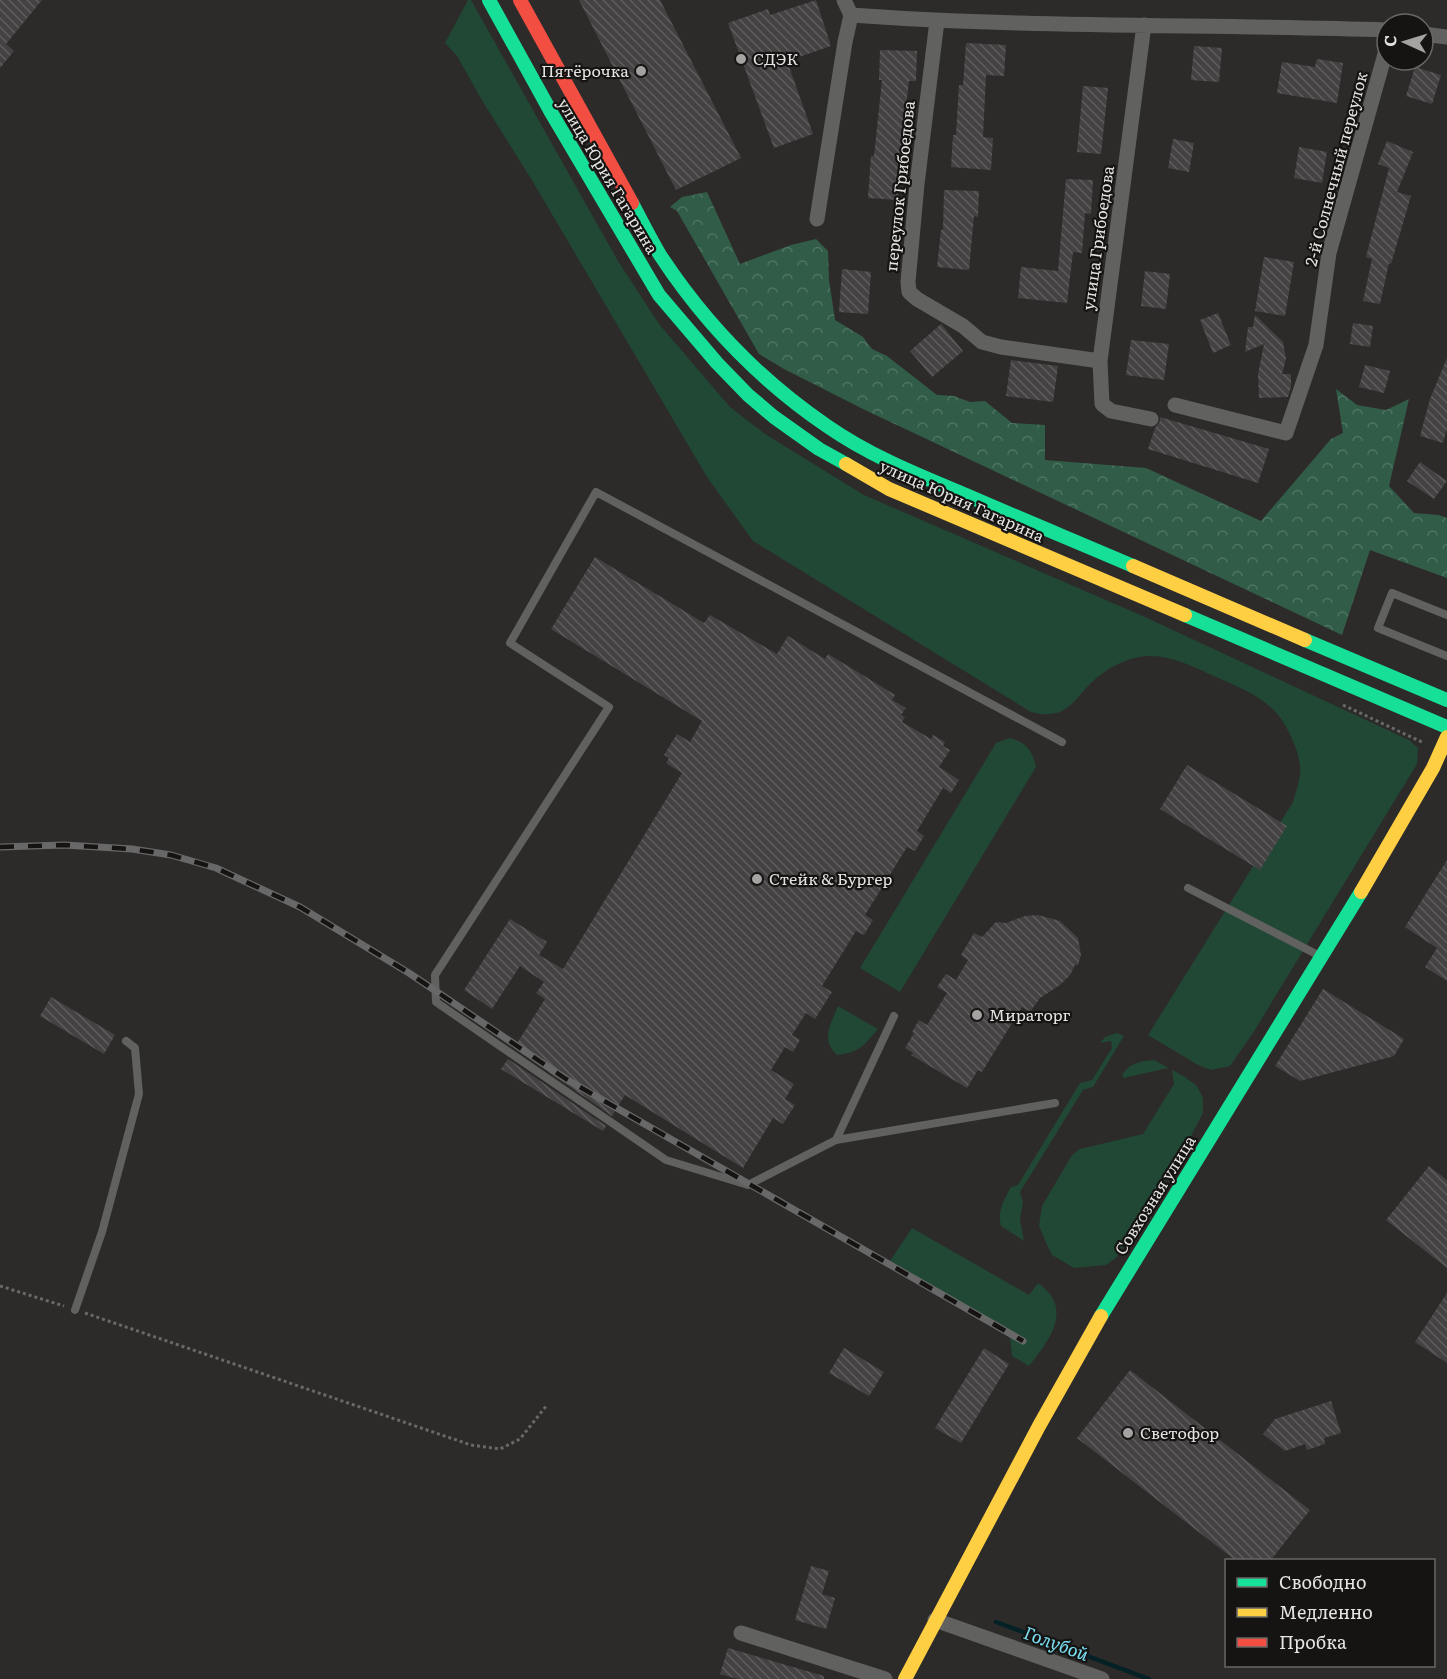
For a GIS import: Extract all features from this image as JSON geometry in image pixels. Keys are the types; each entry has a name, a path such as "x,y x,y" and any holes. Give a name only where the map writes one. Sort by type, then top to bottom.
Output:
{"main road":[{"name":"улица Юрия Гагарина","path":"489,0 557,124 659,295 747,395 774,417 819,449 889,489 1447,728"},
{"name":"улица Юрия Гагарина","path":"520,0 660,254 707,319 782,393 828,427 866,450 907,470 1447,700"},
{"name":"Совхозная улица","path":"905,1679 935,1620 964,1572 1039,1426 1110,1300 1321,956 1433,768 1447,737"}],"street":[{"path":"817,219 851,15 844,0"},
{"path":"851,15 937,21 1375,30"},
{"name":"переулок Грибоедова","path":"937,21 917,184 909,292 916,299 963,326 982,342 1001,347 1100,361"},
{"name":"улица Грибоедова","path":"1144,25 1100,361 1102,404 1111,411 1151,419"},
{"name":"2-й Солнечный переулок","path":"1175,405 1286,433 1316,345 1329,254 1380,72"},
{"path":"935,1620 1064,1673 1102,1679"},
{"path":"741,1633 885,1679"}],"lane":[{"path":"1055,1103 836,1140 748,1185 666,1160 436,1002 435,975 609,707 510,643 596,492 1062,742"},
{"path":"1447,615 1392,593 1378,628 1447,656"},
{"path":"1188,888 1321,956"},
{"path":"836,1140 894,1017"},
{"path":"75,1310 102,1232 139,1094 135,1048 126,1041"}],"path":[{"path":"1340,704 1402,733"},
{"path":"0,1286 471,1445 500,1449 520,1438 547,1405"}],"green space":[{"path":"468,0 471,0 618,261 659,324 730,407 765,434 864,495 1145,617 1409,740 1418,748 1417,764 1253,1033 1230,1066 1211,1070 1198,1065 1148,1035 1293,802 1300,763 1288,729 1272,708 1252,694 1182,662 1157,656 1131,659 1108,670 1061,711 1047,714 1031,712 753,541 707,477 457,56 445,43"},
{"path":"707,192 740,264 791,245 816,239 828,251 829,280 835,320 863,337 872,349 887,356 937,395 954,396 970,402 985,401 1012,423 1045,425 1045,460 1146,468 1261,521 1331,439 1343,433 1336,389 1357,405 1386,410 1409,399 1389,486 1414,513 1447,518 1447,578 1370,550 1342,635 863,409 784,369 759,354 677,211 670,207 682,197"},
{"path":"1010,738 1021,742 1028,748 1036,767 900,992 860,968 996,743"},
{"path":"838,1006 878,1029 861,1047 837,1055 829,1043 828,1031"},
{"path":"1117,1033 1124,1036 1093,1087 1083,1090 1020,1192 1023,1202 1020,1219 1024,1241 1001,1226 1000,1215 1004,1201 1011,1187 1018,1185 1080,1083 1092,1080 1112,1048 1111,1041 1100,1043 1105,1037"},
{"path":"1154,1060 1185,1077 1197,1086 1203,1098 1203,1113 1181,1155 1116,1258 1106,1265 1074,1268 1052,1255 1039,1226 1042,1206 1072,1155 1080,1149 1143,1134 1174,1084 1172,1070 1168,1068 1124,1078 1122,1075 1136,1063"},
{"path":"912,1228 1029,1295 1038,1283 1049,1293 1055,1303 1057,1313 1055,1324 1051,1335 1029,1366 1012,1356 1010,1337 890,1261"}],"building":[{"path":"0,0 42,0 6,44 14,51 0,68"},
{"path":"579,0 660,0 741,158 676,190"},
{"path":"816,0 831,46 787,61 813,134 774,148 728,23 768,9 770,15"},
{"path":"966,43 1006,45 1004,76 986,75 983,137 993,138 991,170 951,167 953,135 956,135 959,85 963,85"},
{"path":"1194,46 1222,48 1219,82 1191,80"},
{"path":"880,50 917,51 916,81 909,81 898,200 868,198 871,156 874,156 882,80 879,80"},
{"path":"1317,59 1343,63 1337,103 1277,93 1282,62 1315,67"},
{"path":"1413,72 1431,72 1441,75 1432,104 1406,96"},
{"path":"1083,86 1108,88 1101,154 1077,152"},
{"path":"1173,139 1194,143 1189,172 1168,168"},
{"path":"1387,141 1413,152 1397,192 1411,196 1391,264 1389,263 1380,304 1363,301 1372,259 1366,257 1389,168 1378,164"},
{"path":"1299,147 1327,152 1322,183 1294,178"},
{"path":"1066,179 1093,180 1091,214 1085,213 1082,253 1073,252 1067,303 1018,298 1021,267 1058,271"},
{"path":"944,190 979,191 978,217 974,216 969,270 937,267 941,230 943,230"},
{"path":"1264,257 1294,262 1285,316 1255,311"},
{"path":"842,269 871,272 868,314 839,312"},
{"path":"1145,271 1170,274 1166,309 1141,306"},
{"path":"1218,313 1231,345 1213,353 1200,320"},
{"path":"1255,315 1283,342 1286,359 1282,374 1291,374 1288,397 1259,398 1258,374 1264,344 1245,352 1248,327 1253,327"},
{"path":"1353,323 1373,326 1370,347 1350,344"},
{"path":"941,324 963,351 932,377 910,351"},
{"path":"1131,340 1169,344 1164,380 1126,375"},
{"path":"1447,358 1447,429 1443,443 1420,436 1430,399"},
{"path":"1011,360 1058,366 1053,402 1006,396"},
{"path":"1365,365 1390,371 1384,393 1359,387"},
{"path":"1160,417 1269,449 1258,483 1148,449"},
{"path":"1420,462 1447,481 1434,499 1407,481"},
{"path":"595,557 704,623 710,615 777,654 788,636 825,659 828,654 866,677 895,695 892,700 906,708 901,715 905,717 902,722 931,739 933,735 945,742 943,746 950,750 939,767 959,780 951,793 943,788 917,831 924,836 915,851 907,847 865,915 873,920 864,935 856,931 822,986 832,992 815,1019 806,1013 792,1035 800,1040 793,1052 785,1047 771,1070 794,1084 785,1099 795,1105 783,1124 773,1118 743,1168 625,1095 612,1116 514,1048 545,999 536,993 544,982 520,966 492,1009 464,990 510,919 547,942 539,955 563,969 682,773 666,763 669,758 664,755 677,734 690,742 702,721 551,629"},
{"path":"1187,765 1287,826 1260,870 1160,809"},
{"path":"1447,860 1447,981 1425,967 1437,948 1405,927"},
{"path":"1038,915 1060,921 1078,938 1081,955 1078,965 1075,965 1070,975 1060,985 1040,998 1030,1012 1022,1007 982,1072 978,1070 967,1088 911,1055 913,1053 905,1048 914,1033 912,1032 919,1020 927,1025 947,993 937,987 946,974 956,980 968,960 961,955 974,933 982,937 996,922 1006,923 1025,916"},
{"path":"1323,989 1404,1039 1394,1056 1300,1081 1275,1066"},
{"path":"51,997 115,1035 104,1054 40,1016"},
{"path":"508,1059 606,1126 603,1131 501,1069"},
{"path":"1429,1166 1447,1180 1447,1268 1386,1220"},
{"path":"1447,1293 1447,1363 1415,1342"},
{"path":"844,1348 884,1372 869,1396 829,1373"},
{"path":"984,1348 1009,1364 961,1443 935,1428"},
{"path":"1130,1370 1310,1510 1272,1559 1234,1559 1077,1438"},
{"path":"1331,1401 1341,1433 1324,1438 1325,1444 1307,1450 1305,1444 1285,1451 1263,1434 1275,1419"},
{"path":"811,1566 829,1571 822,1594 835,1598 826,1629 795,1620"},
{"path":"728,1648 824,1676 824,1679 738,1679 720,1674"}],"waterway":[{"name":"Голубой","path":"996,1622 1149,1679"}],"railway":[{"path":"0,847 64,845 132,849 171,855 216,868 300,907 409,973 566,1079 1023,1341"}],"traffic: fast":[{"path":"489,0 552,114 659,295 717,363 748,395 819,449 846,464"},
{"path":"632,203 660,255 695,304 715,327 779,390 827,426 860,447 895,464 1133,566"},
{"path":"1185,615 1447,727"},
{"path":"1305,640 1447,700"},
{"path":"1101,1316 1361,892"}],"traffic: slow":[{"path":"846,464 889,489 1185,615"},
{"path":"1133,566 1305,640"},
{"path":"1361,892 1433,768 1447,737"},
{"path":"905,1679 1039,1426 1101,1316"}],"traffic: jam":[{"path":"520,0 632,203"}],"place":[{"name":"СДЭК","path":"741,59"},
{"name":"Пятёрочка","path":"641,71"},
{"name":"Стейк & Бургер","path":"757,879"},
{"name":"Мираторг","path":"977,1015"},
{"name":"Светофор","path":"1128,1433"}]}
